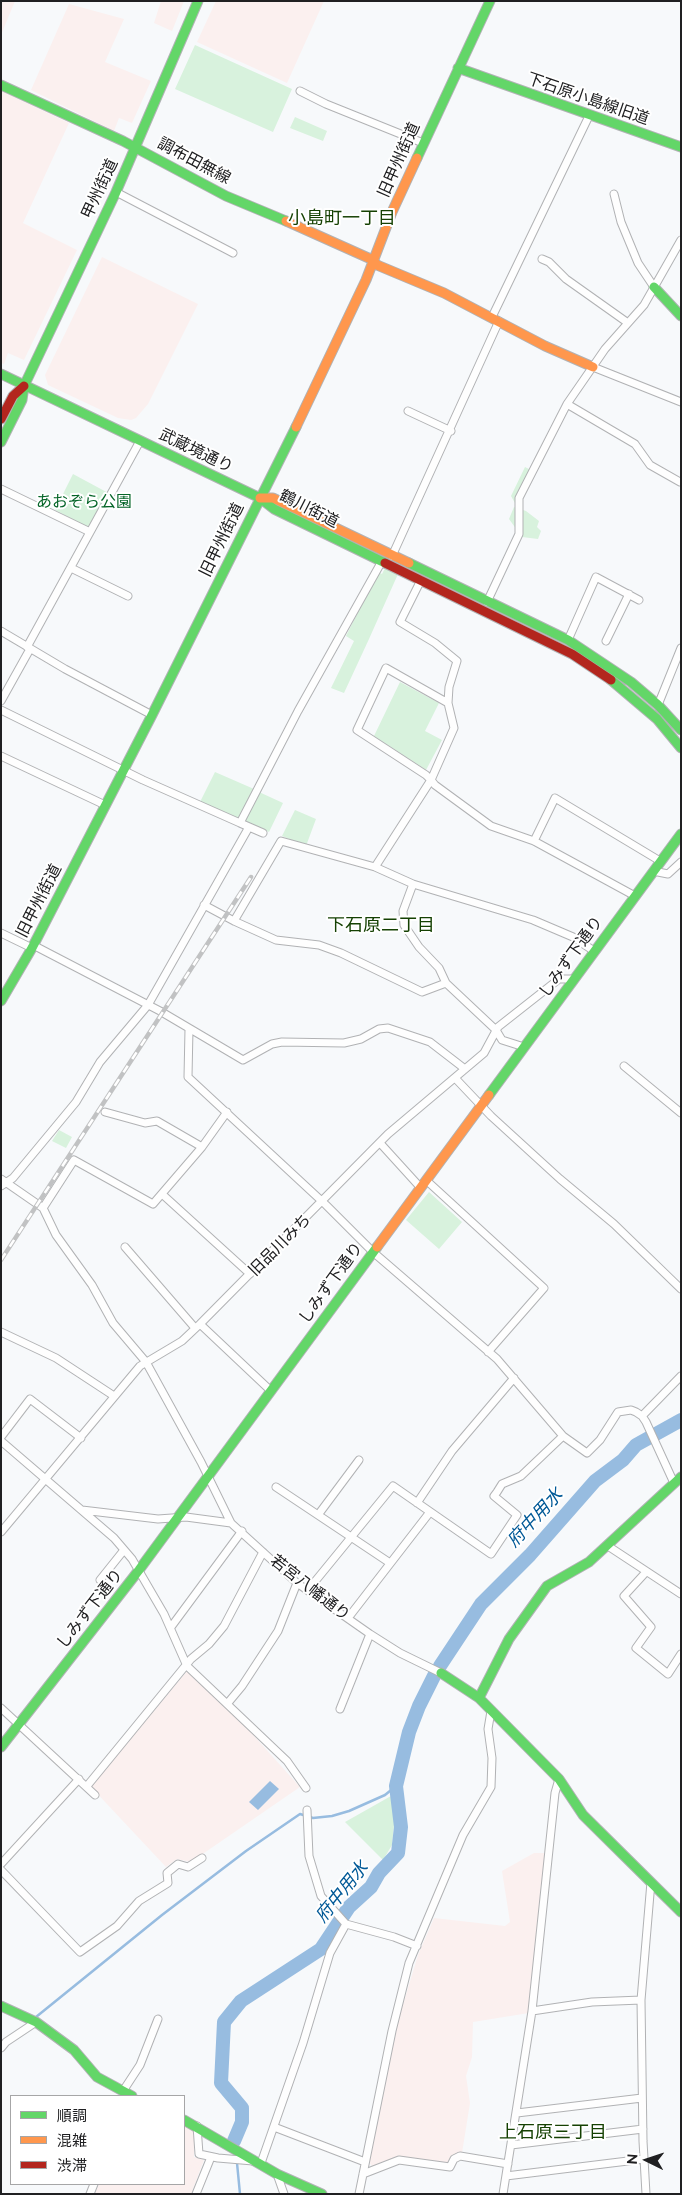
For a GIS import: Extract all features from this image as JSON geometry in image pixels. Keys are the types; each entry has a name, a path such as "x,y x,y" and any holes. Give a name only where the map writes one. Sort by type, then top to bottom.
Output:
{"main road":[{"name":"甲州街道","path":"1,442 22,400 24,386 136,148 198,1"},
{"name":"旧甲州街道","path":"1,1001 33,946 152,715 260,498 373,260 451,82 490,1"},
{"name":"下石原小島線旧道","path":"458,68 589,116 681,147"},
{"name":"調布田無線","path":"1,85 136,148 226,196 368,256 377,265 444,293 545,346 593,367"},
{"path":"654,287 681,316"},
{"path":"1,374 24,386"},
{"name":"甲州街道","path":"1,419 13,396 24,386"},
{"name":"武蔵境通り","path":"24,386 260,498"},
{"name":"鶴川街道","path":"260,498 273,498 568,640 617,671 658,705 680,727"},
{"name":"鶴川街道","path":"260,498 274,509 556,646 591,666 640,703 681,748"},
{"name":"しみず下通り","path":"1,1747 177,1519 681,834"},
{"path":"479,1698 509,1640 547,1586 589,1562 677,1480"},
{"path":"441,1673 479,1698 559,1779 583,1816 681,1912"},
{"path":"1,2006 36,2022 74,2050 97,2076 130,2095"},
{"path":"185,2120 278,2174 322,2194"}],"street":[{"path":"300,91 326,104 423,144"},
{"path":"392,556 451,430 495,319 589,116"},
{"path":"116,192 233,253"},
{"path":"614,194 621,222 638,263 654,287"},
{"path":"487,602 519,534 519,498 568,404 593,367 644,305 681,240"},
{"path":"542,259 549,262 566,279 628,323"},
{"path":"593,367 681,402"},
{"path":"568,404 635,444 650,465 680,482"},
{"path":"408,411 451,430"},
{"path":"1,701 140,441"},
{"path":"1,489 90,532"},
{"path":"240,823 298,711 382,562"},
{"path":"71,568 128,596"},
{"path":"568,640 596,577 639,600"},
{"path":"375,867 431,780 454,728 448,703 449,687 457,661 435,643 400,622 421,580"},
{"path":"606,641 629,594"},
{"path":"1,631 28,648 152,715"},
{"path":"658,705 681,648"},
{"path":"448,703 386,668 357,730 394,752 471,813 491,826 534,841 635,896"},
{"path":"2,713 211,811 263,833"},
{"path":"1,756 105,805"},
{"path":"534,841 555,798 660,861"},
{"path":"3,1182 13,1178 76,1102 100,1062 148,1005 249,827"},
{"path":"234,921 281,841 375,867 413,884 533,920 573,937 594,951"},
{"path":"653,871 668,874 681,862"},
{"path":"413,884 403,911 404,925 419,947 439,968 446,983 496,1030 502,1040 524,1047"},
{"path":"204,905 276,940 319,945 341,953 422,992 446,983"},
{"path":"1,933 33,946 148,1005 243,1060 272,1044 282,1042 344,1043 361,1039 379,1029 388,1028 430,1042 465,1069"},
{"name":"旧品川みち","path":"1,1532 114,1396 146,1362 182,1341 198,1326 323,1202 395,1127 484,1054 496,1030 559,978 574,979"},
{"path":"189,1030 188,1077 323,1202 373,1252 488,1352 514,1378 563,1436 587,1453 600,1440 618,1412 631,1410 642,1416 677,1480"},
{"path":"624,1066 681,1113"},
{"path":"455,1078 481,1106 560,1179 614,1224 681,1288"},
{"path":"106,1112 145,1123 157,1121 202,1146"},
{"path":"43,1208 74,1160 153,1204 202,1146 226,1112"},
{"path":"380,1143 423,1184 544,1288 488,1352"},
{"path":"3,1182 43,1208 56,1235 92,1284 113,1323 146,1362 208,1476 231,1523"},
{"path":"162,1194 250,1274"},
{"path":"125,1247 198,1326 271,1391"},
{"path":"1,1332 56,1358 114,1396"},
{"path":"642,1416 681,1376"},
{"path":"417,1503 452,1451 514,1378"},
{"path":"1,1437 30,1399 81,1438"},
{"path":"308,1590 394,1486 491,1554 517,1514 494,1496 496,1492 502,1484 521,1476 563,1436"},
{"path":"1,1441 82,1510 124,1550 139,1570 171,1627 187,1666 287,1762 306,1788"},
{"path":"318,1515 359,1460"},
{"path":"276,1487 390,1563"},
{"name":"若宮八幡通り","path":"82,1510 92,1513 177,1519 186,1517 231,1523 297,1583 400,1653 441,1673"},
{"path":"348,1618 430,1512"},
{"path":"171,1627 242,1531"},
{"path":"608,1546 681,1594"},
{"path":"100,1580 124,1550"},
{"path":"86,1786 187,1666 224,1626 263,1552"},
{"path":"646,1572 624,1596 651,1627 636,1648 668,1674 681,1654"},
{"path":"227,1704 242,1686 278,1632 297,1583"},
{"path":"340,1709 370,1634"},
{"path":"1,1708 95,1794"},
{"path":"359,2194 394,2022 409,1963 463,1834 491,1787 492,1758 488,1729 491,1711"},
{"path":"1,1864 79,1779"},
{"path":"504,2194 532,2011 555,1794 559,1779"},
{"path":"307,1810 309,1856 321,1896 346,1924 394,1937 416,1946"},
{"path":"1,1870 80,1952 122,1921 139,1901 168,1883 167,1873 178,1864 188,1867 202,1858"},
{"path":"646,2194 642,2098 641,2000 651,1882"},
{"path":"197,2126 200,2154 258,2162 274,2127 330,1953 346,1924"},
{"path":"532,2011 592,2002 641,2000"},
{"path":"123,2091 140,2065 158,2020"},
{"path":"1,2048 6,2042 36,2022"},
{"path":"517,2113 642,2098"},
{"path":"274,2127 365,2162"},
{"path":"511,2144 643,2129"},
{"path":"363,2174 399,2160 450,2167 454,2158 460,2156 508,2164"},
{"path":"196,2194 211,2157"},
{"path":"506,2176 644,2160"},
{"path":"278,2174 284,2194"}],"shaded area":[{"path":"1,1 15,1 1,35"},
{"path":"161,1 184,1 172,31 154,23"},
{"path":"216,1 324,1 287,83 197,42"},
{"path":"69,4 124,19 105,62 151,81 132,123 119,118 114,131 31,90"},
{"path":"1,91 69,123 23,223 77,250 24,360 8,353 4,364 1,363"},
{"path":"102,257 198,304 148,404 136,418 131,420 118,418 48,385 45,375"},
{"path":"187,1671 246,1727 300,1787 191,1862 177,1859 166,1867 91,1787"},
{"path":"534,1853 547,1853 529,2013 473,2022 472,2057 466,2076 470,2103 462,2153 446,2166 396,2158 373,2168 369,2162 398,2021 418,1955 434,1918 505,1926 510,1922 502,1871"},
{"path":"185,2126 194,2130 194,2157 204,2160 191,2194 95,2194 99,2185 185,2185"}],"green space":[{"path":"195,45 292,89 273,132 175,89"},
{"path":"295,117 327,131 323,141 290,128"},
{"path":"525,467 531,470 515,503 511,496"},
{"name":"あおぞら公園","path":"73,474 112,495 93,530 55,510"},
{"path":"514,507 526,511 539,521 537,527 541,531 538,539 522,537 509,519"},
{"path":"385,568 398,574 369,639 344,693 331,688 354,641 346,636 378,572 382,574"},
{"path":"400,682 439,703 425,731 442,740 426,770 374,736"},
{"path":"215,772 254,789 239,820 200,802"},
{"path":"259,792 283,803 269,832 245,821"},
{"path":"295,810 316,819 306,846 282,836"},
{"path":"59,1130 72,1137 66,1148 52,1141"},
{"path":"429,1192 462,1222 439,1249 406,1220"},
{"path":"391,1796 395,1815 392,1845 383,1860 345,1822"}],"water":[{"path":"270,1781 279,1789 258,1810 249,1802"}],"waterway":[{"name":"府中用水","path":"440,1666 481,1604 530,1555 595,1481 623,1460 636,1445 681,1420"},
{"name":"府中用水","path":"234,2141 242,2122 242,2108 221,2083 224,2022 241,2001 321,1949 349,1907 371,1887 379,1873 398,1853 401,1827 396,1786 409,1732 434,1676"},
{"path":"36,2017 162,1915 246,1851 300,1814 313,1818 332,1816 349,1811 385,1795 396,1786"},
{"name":"府中用水","path":"237,2163 240,2194"}],"railway":[{"path":"1,1260 251,877"}],"traffic: fast":[{"path":"1,442 22,400 24,386 116,192 198,1"},
{"path":"417,158 490,1"},
{"path":"458,68 681,147"},
{"path":"1,85 123,141 226,196 286,221"},
{"path":"654,287 681,316"},
{"path":"1,374 260,498 274,509 385,563"},
{"path":"1,1001 32,948 152,715 296,427"},
{"path":"409,563 568,640 631,682 658,705 681,730"},
{"path":"611,680 657,719 681,748"},
{"path":"489,1095 681,834"},
{"path":"1,1747 139,1570 377,1247"},
{"path":"479,1698 509,1639 547,1586 589,1562 681,1477"},
{"path":"441,1673 479,1698 559,1779 583,1815 681,1912"},
{"path":"1,2006 36,2022 74,2050 97,2077 130,2095"},
{"path":"185,2121 277,2174 322,2194"}],"traffic: slow":[{"path":"296,427 366,280 392,212 417,158"},
{"path":"286,221 373,260"},
{"path":"373,260 377,265 444,293 545,346 593,367"},
{"path":"260,498 273,498 409,563"},
{"path":"377,1247 489,1095"}],"traffic: jam":[{"path":"1,419 13,396 24,386"},
{"path":"385,563 572,654 611,680"}],"district":[{"name":"小島町一丁目","path":"342,219"},
{"name":"下石原二丁目","path":"381,926"},
{"name":"上石原三丁目","path":"553,2133"}]}
